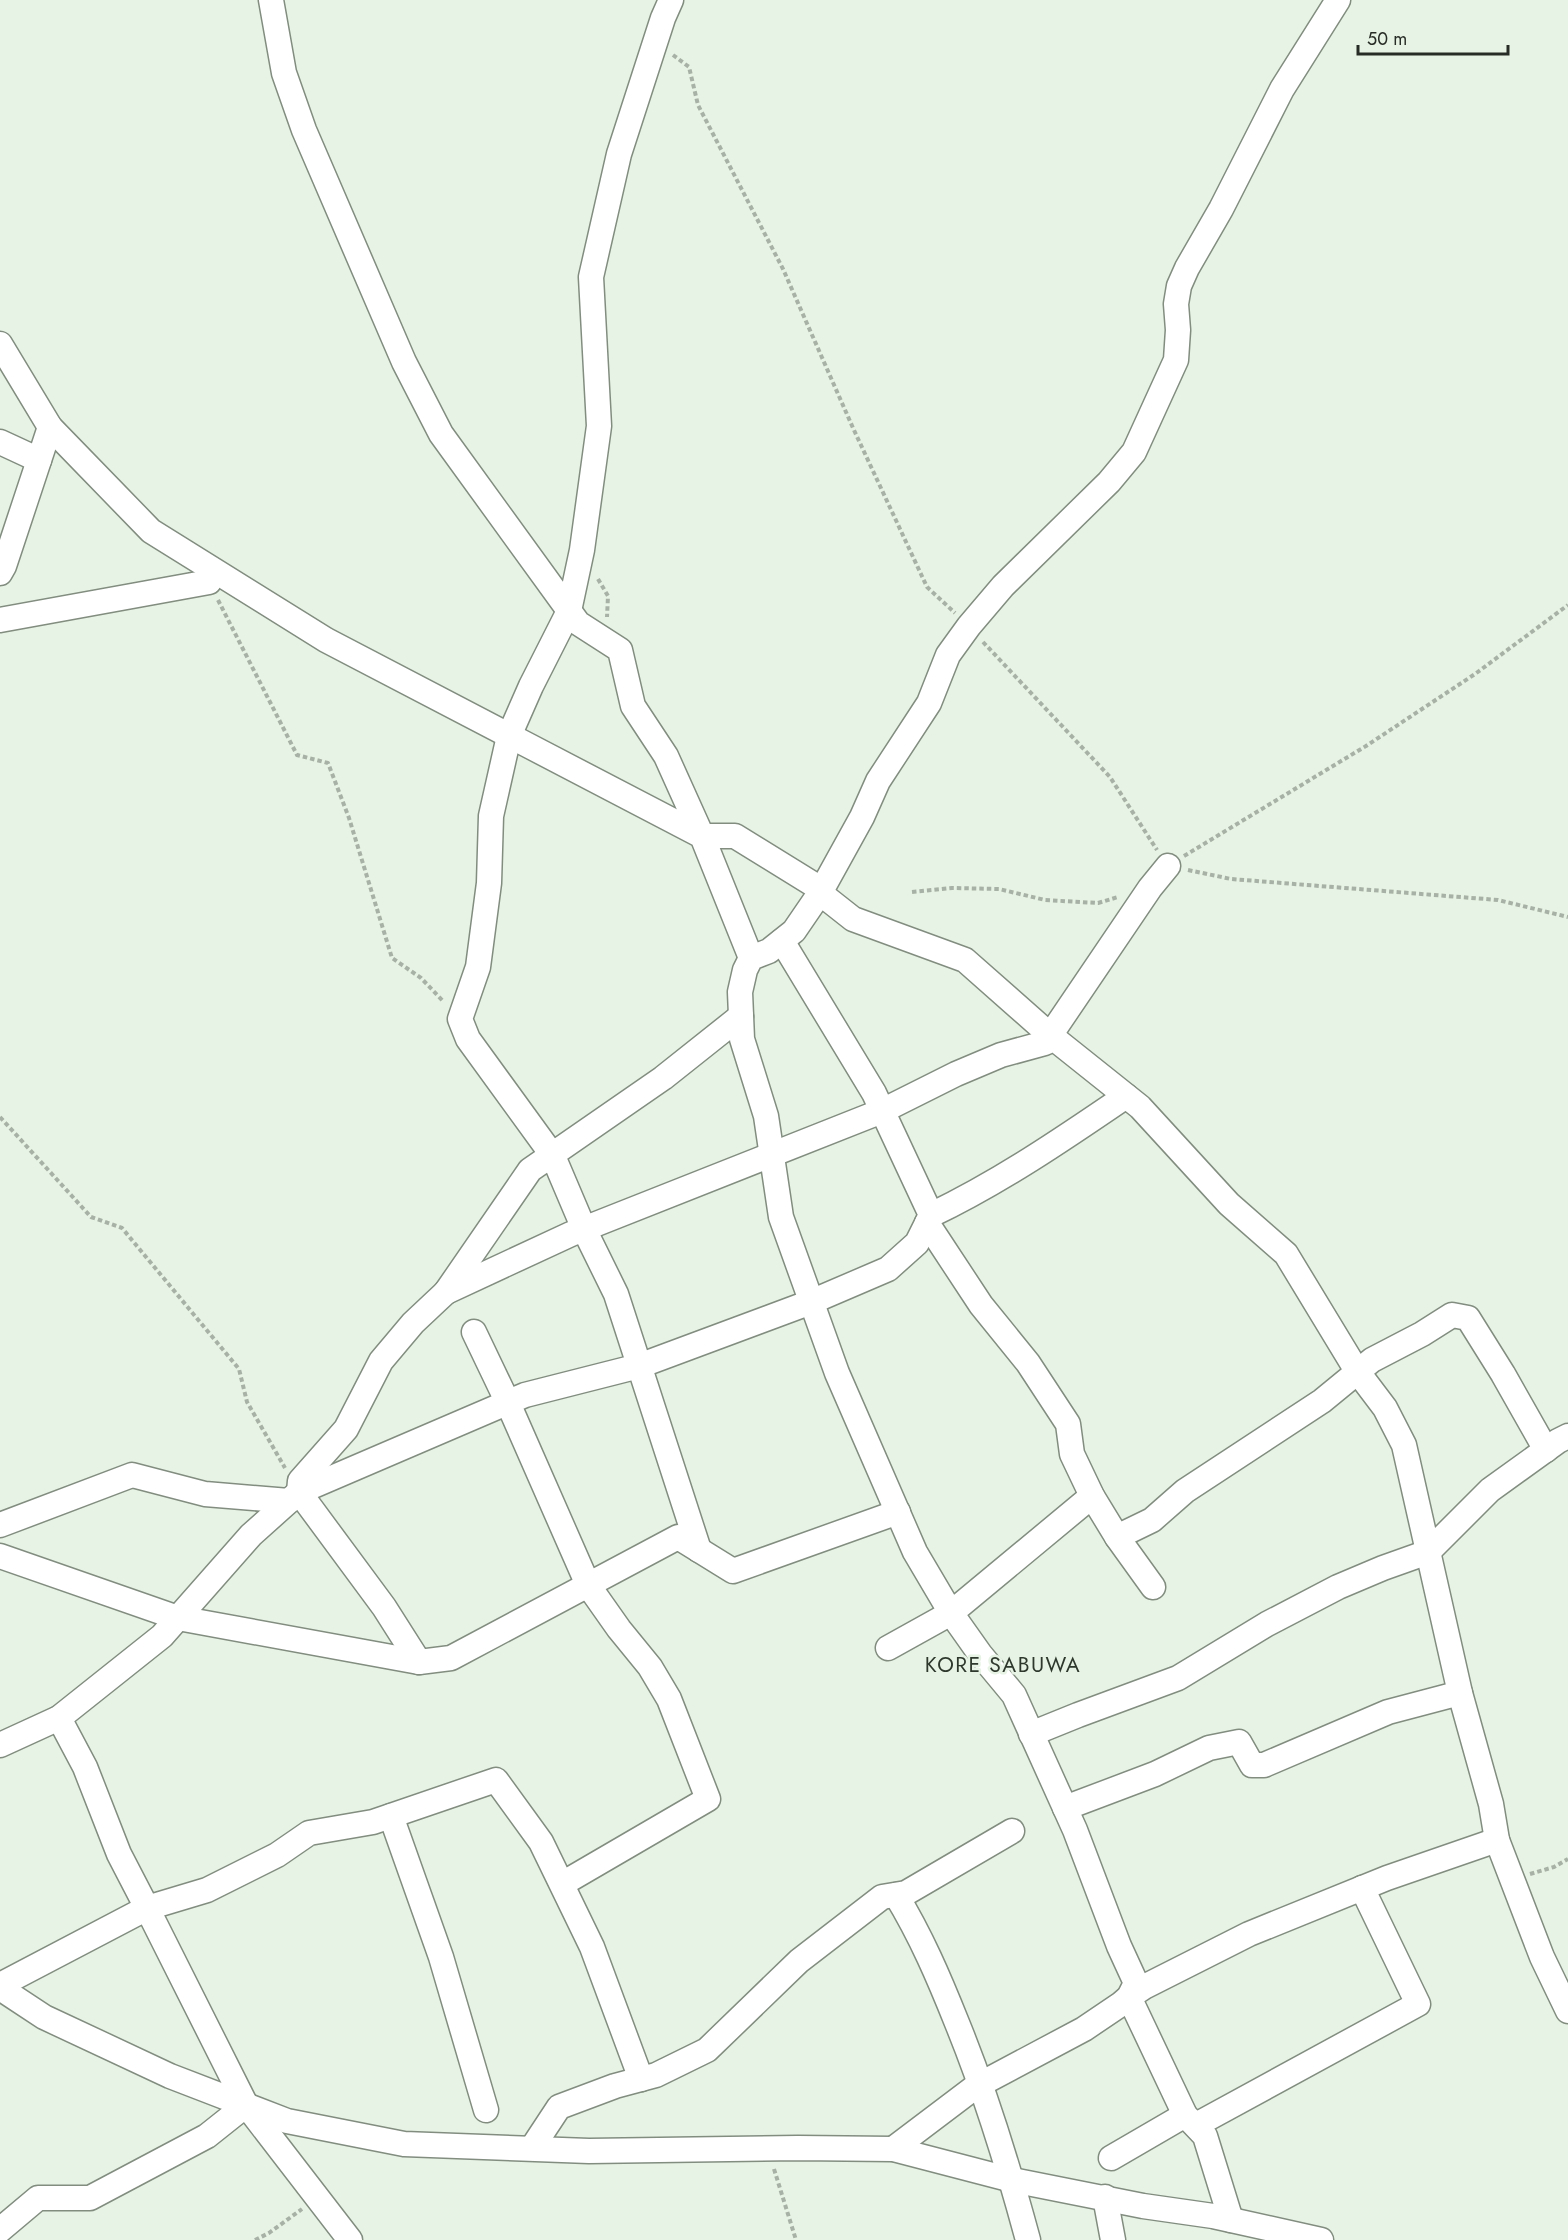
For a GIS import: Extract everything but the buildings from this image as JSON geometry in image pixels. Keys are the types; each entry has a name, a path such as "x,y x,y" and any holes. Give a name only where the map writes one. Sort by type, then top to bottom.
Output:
{"street":[{"path":"271,0 284,73 304,130 404,362 441,434 569,611 578,623 620,650 633,706 666,756 702,836 751,958"},
{"path":"671,0 619,154 591,276 599,426 582,550 569,611 531,686 509,736 491,816 489,883 478,967 460,1019 468,1039 553,1156 584,1229 616,1294 699,1550"},
{"path":"1129,1997 1136,1983 1065,1808 1014,1695 980,1654 951,1613 915,1552 837,1373 781,1217 766,1116 742,1039 740,992 745,970 751,958 770,951 794,931 820,893 862,818 878,781 928,703 948,655 969,626 1003,586 1109,482 1134,452 1176,360 1178,330 1176,304 1179,286 1187,268 1221,209 1282,89 1338,0"},
{"path":"0,344 50,427 151,531 326,640 509,736 702,836 735,836 816,886 820,893 853,919 964,960 1051,1036 1140,1107 1229,1204 1286,1254 1357,1371 1385,1408 1404,1445 1460,1693 1491,1804 1497,1840 1542,1957 1568,2011"},
{"path":"0,573 50,427"},
{"path":"0,442 39,460"},
{"path":"0,620 209,582"},
{"path":"446,1292 584,1229 882,1111 956,1074 1001,1055 1045,1043 1150,888 1168,866"},
{"path":"782,941 874,1093 929,1219 981,1305 1028,1363 1068,1424 1072,1454 1092,1496 1117,1537 1153,1587"},
{"path":"294,1496 300,1481 346,1429 381,1361 413,1323 446,1292 530,1170 663,1078 741,1016"},
{"path":"0,1745 59,1718 162,1635 251,1535 294,1496 525,1395 639,1366 811,1302 888,1269 917,1243 929,1219 1052,1147 1126,1096"},
{"path":"1117,1537 1152,1520 1185,1491 1322,1401 1372,1360 1422,1334 1452,1315 1468,1318 1546,1450"},
{"path":"474,1332 508,1403 588,1585 619,1629 650,1667 669,1699 708,1799 562,1884"},
{"path":"1031,1734 1178,1678 1267,1624 1338,1587 1428,1552 1490,1490 1568,1437"},
{"path":"0,1525 132,1475 205,1494 294,1496 384,1607 419,1662"},
{"path":"888,1648 951,1613 1092,1496"},
{"path":"0,1556 178,1618 419,1662 451,1658 678,1537 734,1571 898,1512"},
{"path":"1065,1808 1155,1774 1209,1748 1239,1742 1252,1764 1264,1765 1388,1712 1460,1693"},
{"path":"59,1718 85,1767 119,1854 246,2105 350,2240"},
{"path":"641,2079 592,1947 542,1842 496,1780 373,1822 309,1833 277,1855 207,1890 147,1908 0,1987 44,2017 170,2076 287,2121 404,2144 661,2151 767,2148 893,2149 1012,2180 1143,2206 1232,2220 1322,2240"},
{"path":"391,1816 441,1957 486,2110"},
{"path":"532,2148 559,2107 615,2086 656,2075 707,2050 799,1961 882,1897 906,1893 1012,1831"},
{"path":"893,2149 981,2083 1084,2029 1144,1987 1249,1934 1362,1888 1497,1840"},
{"path":"1111,2158 1418,2004 1362,1888"},
{"path":"896,1895 916,1928 981,2083 1012,2180 1028,2240"},
{"path":"1129,1997 1190,2120 1205,2136 1232,2220"},
{"path":"0,2230 38,2198 90,2198 207,2136 246,2105"},
{"path":"1105,2197 1113,2240"}],"path":[{"path":"656,41 689,67 698,105 783,269 853,428 927,587 969,626 1110,777 1168,866 1231,879 1498,900 1568,916"},
{"path":"582,550 608,596 606,641"},
{"path":"209,582 297,755 328,763 349,818 392,958 421,978 460,1019"},
{"path":"1168,866 1366,746 1475,674 1568,605"},
{"path":"912,892 952,888 999,889 1045,900 1098,903 1150,888"},
{"path":"0,1117 91,1217 122,1228 239,1369 247,1402 294,1496"},
{"path":"1512,1879 1554,1867 1568,1858"},
{"path":"767,2148 796,2240"},
{"path":"255,2240 289,2220 317,2197"}],"district":[{"name":"KORE SABUWA","path":"1003,1665"}]}
